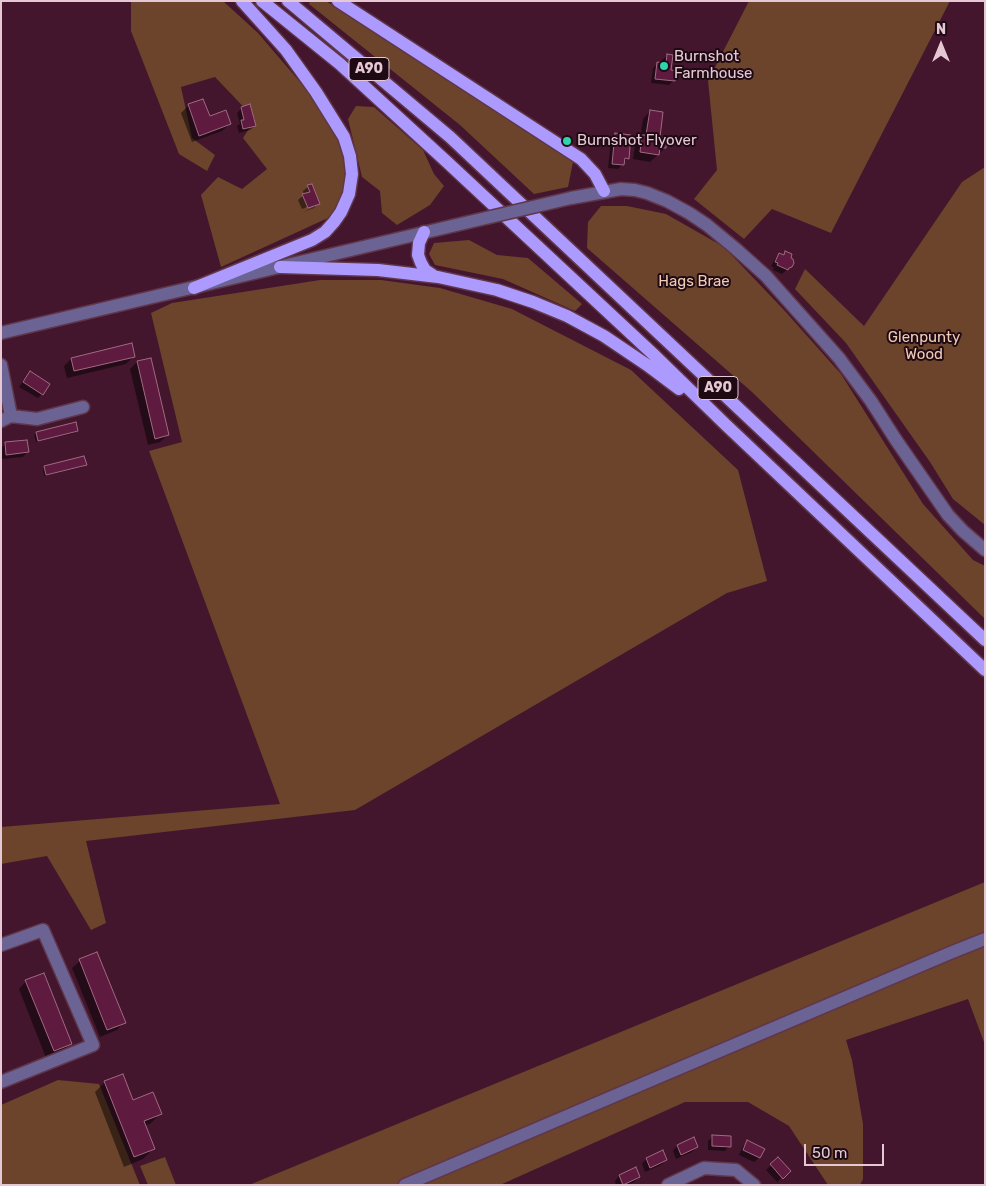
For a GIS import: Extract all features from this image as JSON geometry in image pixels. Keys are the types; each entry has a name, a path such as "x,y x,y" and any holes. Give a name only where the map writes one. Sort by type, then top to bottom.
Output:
{"main road":[{"path":"194,288 312,240 325,232 334,222 342,212 350,194 352,174 350,156 344,137 316,92 286,50 242,1"},
{"name":"A90","path":"262,1 340,64 596,301 985,670"},
{"name":"A90","path":"288,1 450,137 985,640"},
{"path":"338,1 581,160 595,174 604,191"},
{"path":"424,232 418,255 425,270 434,276"},
{"path":"280,267 378,270 434,276 497,290 533,302 568,316 604,336 648,365 726,425"}],"street":[{"path":"1,334 571,198 604,191 635,190 667,201 689,212 736,248 766,276 839,358 871,401 948,515 985,550"},
{"path":"1,365 6,419 36,419 83,407"},
{"path":"1,945 43,930 93,1045 1,1082"},
{"path":"405,1185 431,1180 985,939"},
{"path":"668,1185 704,1168 736,1170 754,1185"}],"green space":[{"path":"131,1 223,1 258,33 312,96 343,144 348,172 342,200 328,218 221,267 201,195 218,177 242,189 267,169 243,138 255,119 215,77 181,87 192,138 215,155 207,171 179,154 131,31"},
{"path":"310,1 326,1 573,162 568,187 534,194 460,125 309,4"},
{"path":"749,1 950,1 831,233 772,209 744,239 694,199 717,170 708,81"},
{"path":"356,106 374,107 423,150 434,174 444,186 430,205 397,225 382,213 380,191 362,177 348,119"},
{"name":"Glenpunty Wood","path":"985,167 985,525 953,499 930,462 846,343 795,289 805,269 864,326 962,182"},
{"name":"Hags Brae","path":"601,206 627,206 666,214 724,247 784,310 841,374 923,504 973,560 985,566 985,619 752,392 587,248 588,222"},
{"path":"469,240 497,255 528,258 582,304 575,311 503,279 435,265 429,254 434,243"},
{"path":"320,280 381,280 440,288 512,309 631,370 738,470 767,581 727,593 355,810 86,841 106,923 91,930 47,856 1,864 1,827 280,804 149,451 182,442 151,313 172,303"},
{"path":"985,882 985,1045 968,999 846,1040 852,1060 863,1124 863,1179 860,1185 828,1185 789,1126 748,1102 685,1102 500,1185 249,1185"},
{"path":"58,1080 99,1084 140,1185 1,1185 1,1105"},
{"path":"165,1157 176,1185 148,1185 140,1166"}],"building":[{"name":"Burnshot Farmhouse","path":"667,54 673,55 671,70 676,71 675,81 655,79 657,62 666,63"},
{"path":"203,99 210,116 226,110 231,124 199,136 188,104"},
{"path":"250,104 256,126 243,129 241,120 244,120 241,107"},
{"path":"650,110 663,112 660,137 667,138 666,148 660,148 659,155 640,152 642,135 646,135"},
{"path":"615,133 631,135 629,159 625,158 624,165 612,164"},
{"path":"312,184 320,204 308,208 302,194 310,192 307,185"},
{"path":"785,251 792,254 791,258 794,263 788,270 777,265 778,263 775,262 779,253 784,255"},
{"path":"132,343 135,357 74,371 71,358"},
{"path":"151,358 169,435 155,439 137,361"},
{"path":"30,371 50,384 43,395 23,382"},
{"path":"76,422 78,431 38,441 36,432"},
{"path":"27,440 29,452 6,455 5,442"},
{"path":"84,456 87,465 46,475 44,466"},
{"path":"97,952 126,1023 107,1030 79,959"},
{"path":"44,973 72,1044 54,1051 25,980"},
{"path":"123,1074 133,1100 153,1092 162,1114 144,1121 155,1149 134,1157 104,1081"},
{"path":"712,1135 731,1136 731,1147 712,1146"},
{"path":"694,1137 698,1147 681,1155 677,1145"},
{"path":"747,1140 765,1149 760,1158 743,1150"},
{"path":"663,1150 667,1160 650,1168 646,1158"},
{"path":"778,1157 791,1171 783,1179 770,1164"},
{"path":"636,1167 640,1177 623,1185 619,1175"}],"place":[{"name":"Burnshot Farmhouse","path":"664,66"},
{"name":"Burnshot Flyover","path":"567,141"}]}
